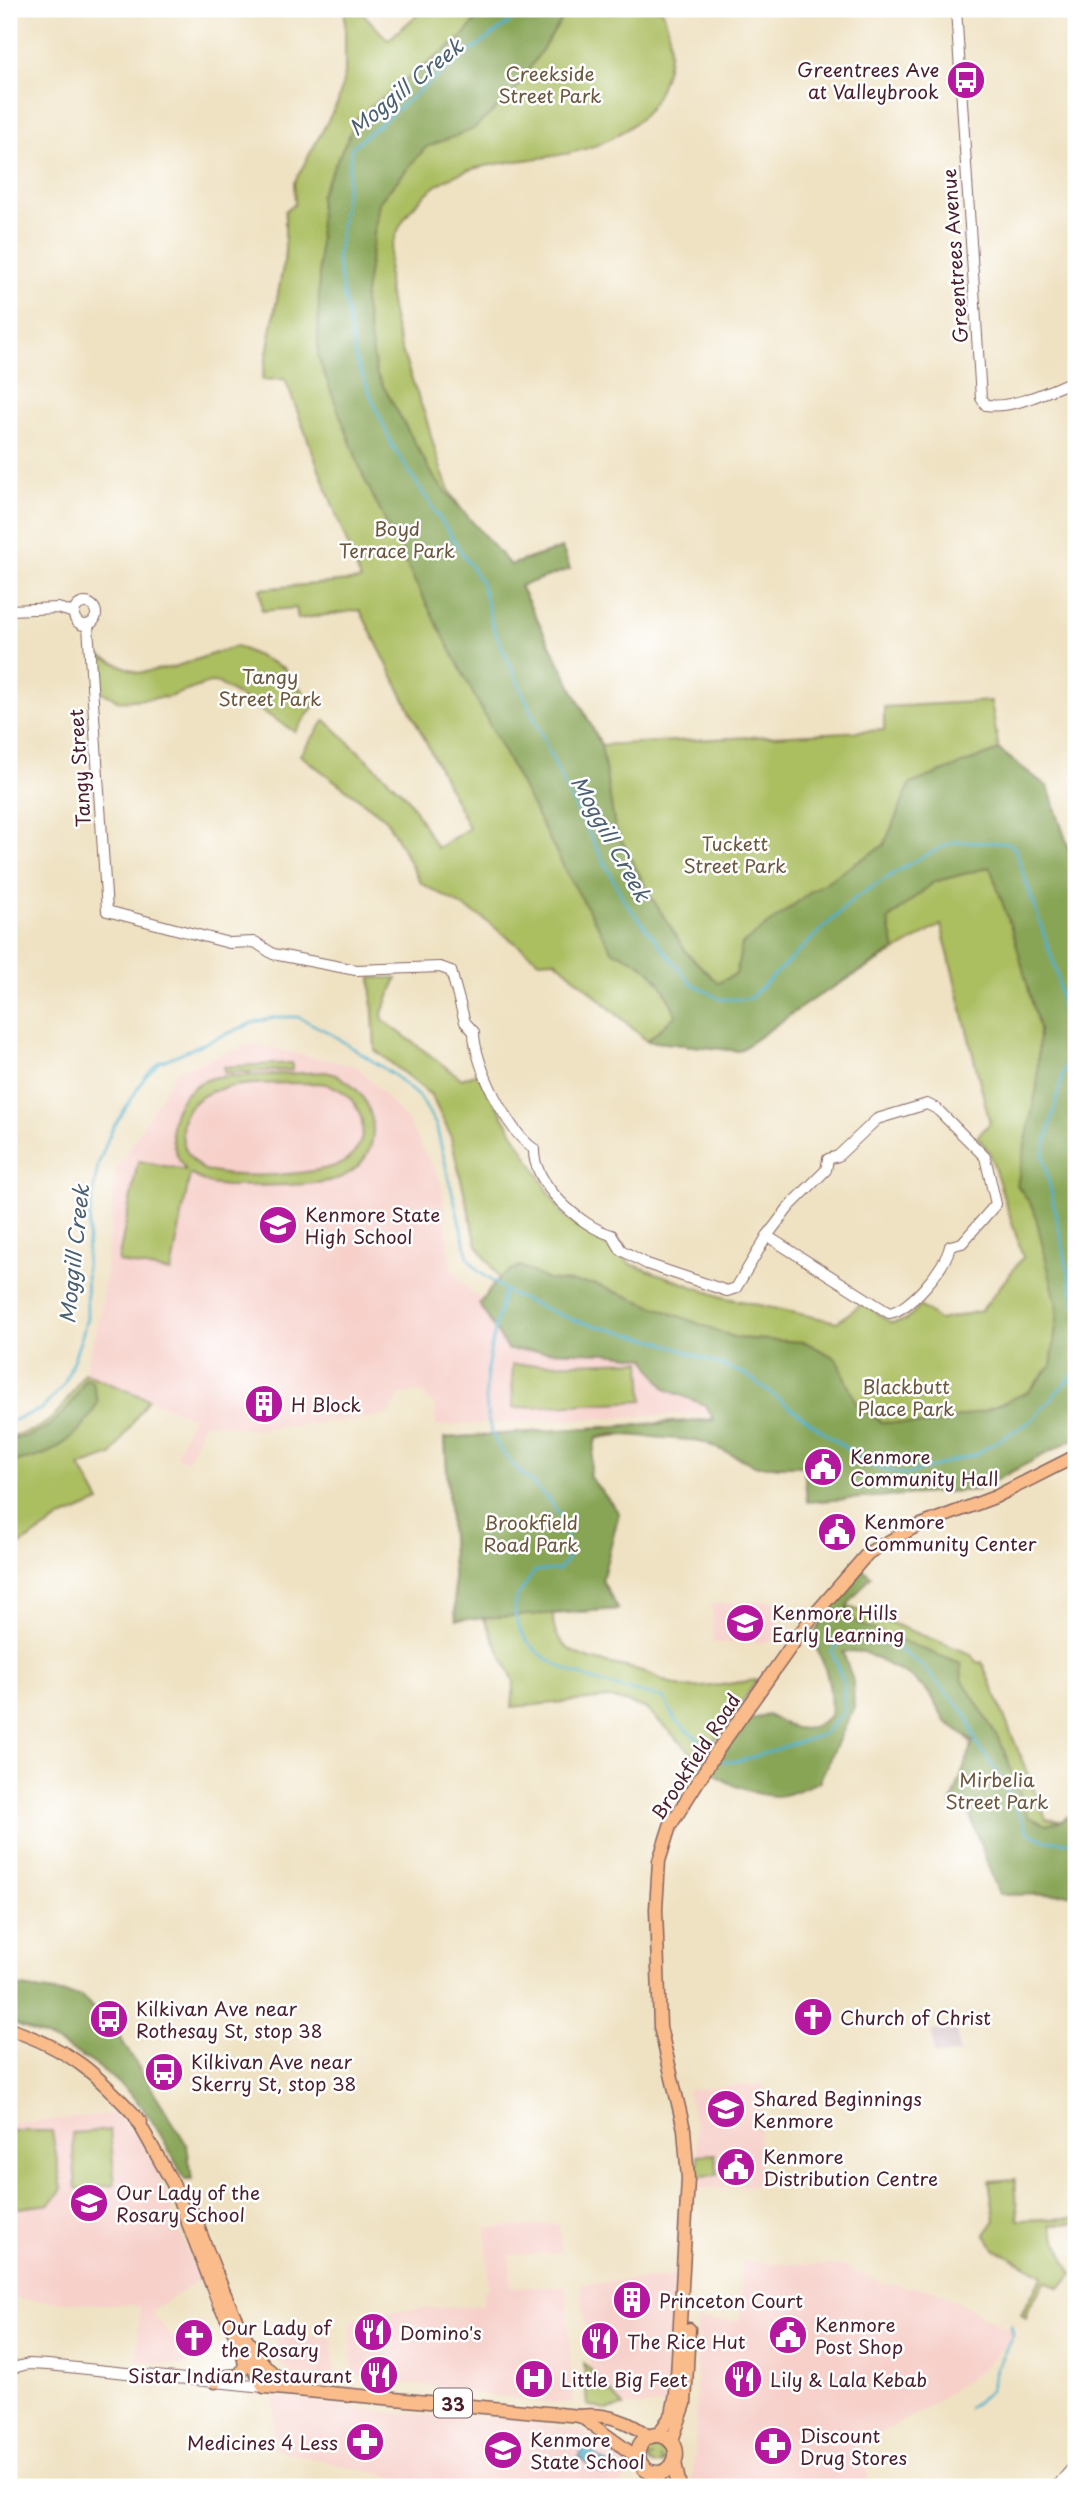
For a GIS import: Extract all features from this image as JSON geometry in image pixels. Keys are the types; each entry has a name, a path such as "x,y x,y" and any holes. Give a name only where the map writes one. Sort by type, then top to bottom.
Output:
{"highway":[{"name":"33","path":"653,2436 671,2443"},
{"path":"653,2436 641,2444 638,2458 644,2469 654,2473 666,2471 674,2462"},
{"path":"671,2443 675,2450 674,2462 679,2487"},
{"path":"654,2473 660,2487"}],"main road":[{"name":"Brookfield Road","path":"671,2443 683,2411 688,2368 691,2262 687,2245 686,2144 660,2027 656,1886 662,1846 670,1826 714,1756 809,1621 868,1553 913,1528 995,1497 1076,1456"},
{"name":"33","path":"9,2029 45,2042 103,2079 135,2116 173,2183 206,2272 246,2346 264,2387 580,2416 595,2414 614,2418 653,2436"},
{"name":"Brookfield Road","path":"653,2436 671,2414 677,2394 683,2262 687,2245"},
{"name":"33","path":"246,2346 277,2377 313,2391"},
{"path":"215,2382 219,2377 240,2375 245,2365 246,2346"},
{"path":"580,2416 638,2458"}],"street":[{"name":"Greentrees Avenue","path":"956,9 981,398 986,405 996,407 1015,403 1076,380"},
{"path":"80,604 94,607 96,618 88,625 77,623 74,613 80,604"},
{"path":"9,610 58,608 74,613"},
{"name":"Tangy Street","path":"88,625 105,908 112,914 216,940 238,945 255,942 273,954 356,970 440,967 450,971 465,1022 474,1032 474,1048 486,1083 522,1140 534,1149 533,1162 565,1208 598,1231 612,1234 621,1250 647,1264 727,1291 736,1288 768,1236"},
{"path":"927,1104 937,1109 985,1157 996,1196 994,1208 962,1243 950,1246 947,1259 902,1311 890,1313 768,1236 789,1207 826,1170 828,1159 838,1156 877,1119 927,1104"},
{"path":"9,2369 38,2365 264,2387"},
{"path":"1056,2487 1076,2464"}],"shaded area":[{"name":"Kenmore State High School","path":"252,1044 357,1066 407,1120 441,1182 451,1268 472,1294 558,1333 658,1351 749,1411 436,1426 435,1406 422,1392 401,1394 387,1416 251,1430 204,1422 188,1461 176,1456 192,1417 84,1373 101,1314 116,1170 177,1070"},
{"name":"Kenmore Hills Early Learning","path":"785,1600 772,1642 713,1643 712,1604"},
{"path":"957,2030 959,2054 934,2055 932,2031"},
{"path":"764,2084 759,2136 761,2185 698,2189 696,2128 687,2090"},
{"name":"Our Lady of the Rosary School","path":"115,2114 135,2134 154,2163 198,2280 152,2311 154,2319 159,2320 170,2337 175,2338 190,2366 137,2361 140,2306 9,2299 9,2124"},
{"path":"559,2224 561,2253 510,2255 511,2288 566,2286 573,2402 554,2404 353,2376 351,2321 387,2311 483,2305 483,2290 489,2290 486,2228"},
{"path":"742,2262 844,2266 883,2283 934,2290 1017,2333 979,2372 923,2410 866,2441 868,2487 691,2487 695,2451 697,2320 740,2321"},
{"path":"677,2276 670,2405 624,2407 590,2370 581,2284"},
{"path":"276,2336 332,2337 335,2380 295,2376 280,2364"},
{"name":"Kenmore State School","path":"282,2397 392,2413 501,2417 583,2431 600,2440 634,2473 616,2487 398,2487 397,2478 273,2449 274,2400"}],"green space":[{"path":"350,9 359,9 388,40 424,9 662,9 670,45 666,71 655,99 640,119 596,146 549,157 479,167 439,184 412,208 396,234 389,262 389,292 394,323 441,470 455,500 510,565 562,548 570,569 520,586 601,745 884,730 884,707 991,701 999,750 1048,787 1076,870 1076,1371 976,1454 800,1414 779,1467 758,1463 713,1445 679,1437 633,1435 595,1439 589,1476 619,1513 602,1580 618,1609 553,1614 555,1630 561,1642 584,1657 642,1671 677,1686 690,1688 757,1680 700,1761 645,1708 611,1698 512,1707 514,1681 483,1617 456,1620 445,1438 798,1413 494,1284 499,1278 477,1245 450,1134 431,1095 375,1050 371,978 397,978 382,1013 383,1020 462,1079 477,1073 563,1215 631,1264 722,1297 837,1322 863,1303 891,1323 906,1320 920,1306 939,1320 981,1311 1023,1257 989,1151 977,1137 990,1123 941,925 810,1001 739,1051 647,1041 555,960 539,961 481,917 421,883 386,819 300,755 325,720 407,797 437,848 469,828 360,610 298,619 296,608 262,611 260,589 361,580 285,379 262,380 285,256 285,211 295,204 294,183 338,102 345,74 345,13"},
{"path":"485,9 569,9 512,95 472,130 426,147 379,202 364,301 376,373 435,479 510,565 562,548 570,569 520,586 601,745 615,828 650,895 687,953 718,983 736,974 742,944 812,891 884,845 910,784 999,750 1048,787 1076,870 1076,1438 977,1490 807,1502 804,1466 757,1466 701,1441 614,1434 596,1438 589,1476 619,1513 602,1580 618,1609 456,1620 445,1438 714,1420 705,1405 665,1389 645,1358 607,1353 508,1350 479,1304 499,1278 520,1266 548,1280 595,1284 736,1338 805,1342 836,1358 856,1403 881,1422 926,1425 984,1411 1028,1392 1051,1366 1058,1310 1034,1209 1017,1185 1037,1087 1039,1029 1015,939 990,867 934,882 888,920 895,950 810,1001 739,1051 647,1041 676,1015 671,1003 652,974 635,960 612,951 569,877 415,582 364,478 318,357 320,195 358,117 462,37"},
{"name":"Tangy Street Park","path":"236,646 284,668 314,706 295,732 218,683 212,682 169,697 119,701 100,691 98,655 138,673 174,667"},
{"path":"292,1063 292,1070 224,1073 224,1067"},
{"path":"326,1072 343,1079 356,1089 366,1103 372,1119 373,1135 369,1151 359,1165 344,1176 320,1182 226,1186 210,1184 190,1174 171,1272 118,1262 138,1161 186,1170 173,1142 174,1114 189,1091 216,1077","holes":["318,1083 332,1086 353,1101 362,1124 362,1137 357,1149 347,1160 336,1165 319,1170 275,1175 212,1172 193,1161 185,1147 182,1131 186,1112 198,1099 214,1091 257,1084"]},
{"path":"641,1361 643,1401 513,1408 512,1365"},
{"path":"84,1373 148,1399 112,1455 80,1466 100,1502 62,1518 9,1552 9,1436 36,1429 46,1423 62,1407"},
{"path":"85,1379 92,1381 98,1402 83,1426 50,1452 9,1461 9,1439 34,1434 55,1421 72,1402"},
{"path":"863,1569 871,1576 847,1606 850,1616 859,1624 961,1664 962,1679 1001,1743 1029,1817 1046,1825 1061,1821 1076,1811 1076,1894 999,1895 969,1813 951,1805 973,1741 945,1721 928,1692 911,1677 864,1652 843,1652 853,1681 854,1708 819,1782 776,1796 731,1784 711,1769 749,1720 767,1715 792,1727 805,1729 830,1716 827,1676 821,1657 811,1640 828,1610"},
{"name":"Mirbelia Street Park","path":"847,1606 971,1654 978,1663 982,1662 1046,1819 1061,1821 1076,1811 1076,1894 1017,1836 951,1805 978,1753 922,1676 830,1633"},
{"path":"9,1985 81,1996 114,2028 187,2145 192,2180 185,2180 152,2122 119,2083 66,2047 9,2022"},
{"path":"110,2130 115,2185 76,2189 72,2133"},
{"path":"9,2131 52,2131 62,2189 50,2204 9,2209"},
{"path":"715,2154 718,2175 698,2176 698,2155"},
{"path":"1015,2179 1018,2220 1076,2218 1076,2223 1050,2225 1072,2273 1060,2288 1045,2281 1027,2311 1026,2318 1021,2314 1043,2275 995,2249 985,2234 995,2220 989,2181"},
{"path":"584,2363 624,2407 605,2410 587,2405"},
{"path":"656,2442 665,2447 659,2453 666,2448 667,2454 663,2463 659,2457 662,2464 655,2465 648,2461 653,2456 647,2460 646,2451 650,2445 655,2451 651,2445"}],"water":[{"path":"584,2447 610,2465 603,2475 578,2457"}],"waterway":[{"name":"Moggill Creek","path":"527,9 435,78 352,147 337,260 356,361 392,445 481,582 493,627 567,791 625,902 691,983 720,999 749,999 855,898 914,861 953,842 1009,843 1015,849 1057,973 1068,1054 1043,1155 1076,1307"},
{"name":"Moggill Creek","path":"9,1422 42,1409 64,1385 87,1317 86,1264 98,1165 111,1131 145,1077 160,1062 255,1022 277,1017 298,1017 328,1032 394,1075 421,1099 436,1125 468,1257 478,1271 512,1295 573,1320 658,1341 745,1374 870,1466 906,1475 976,1454 1031,1421 1076,1371"},
{"path":"504,1290 487,1373 486,1406 489,1423 508,1460 558,1512 565,1531 568,1558 559,1570 535,1571 515,1600 517,1623 528,1642 546,1658 568,1670 619,1688 664,1698 675,1719 713,1753"},
{"path":"718,1758 722,1761 740,1761 822,1735 844,1713 844,1684 832,1651 841,1640 865,1638 895,1647 919,1663 967,1715 976,1742 997,1772 1028,1832 1046,1841 1076,1842"},
{"path":"968,2408 990,2391 996,2369 1013,2335 1011,2325"}],"place":[{"name":"Greentrees Ave at Valleybrook","path":"966,80"},
{"name":"Kenmore State High School","path":"278,1225"},
{"name":"H Block","path":"264,1404"},
{"name":"Kenmore Community Hall","path":"823,1467"},
{"name":"Kenmore Community Center","path":"837,1532"},
{"name":"Kenmore Hills Early Learning","path":"745,1623"},
{"name":"Church of Christ","path":"813,2017"},
{"name":"Kilkivan Ave near Rothesay St, stop 38","path":"109,2019"},
{"name":"Kilkivan Ave near Skerry St, stop 38","path":"164,2072"},
{"name":"Shared Beginnings Kenmore","path":"726,2109"},
{"name":"Kenmore Distribution Centre","path":"736,2167"},
{"name":"Our Lady of the Rosary School","path":"89,2203"},
{"name":"Princeton Court","path":"632,2300"},
{"name":"Domino's","path":"373,2332"},
{"name":"Kenmore Post Shop","path":"788,2335"},
{"name":"Our Lady of the Rosary","path":"194,2338"},
{"name":"The Rice Hut","path":"600,2341"},
{"name":"Sistar Indian Restaurant","path":"379,2375"},
{"name":"Little Big Feet","path":"534,2379"},
{"name":"Lily & Lala Kebab","path":"743,2379"},
{"name":"Medicines 4 Less","path":"365,2442"},
{"name":"Discount Drug Stores","path":"773,2446"},
{"name":"Kenmore State School","path":"503,2450"}],"park label":[{"name":"Creekside Street Park","path":"550,84"},
{"name":"Boyd Terrace Park","path":"397,539"},
{"name":"Tuckett Street Park","path":"735,854"},
{"name":"Blackbutt Place Park","path":"906,1397"},
{"name":"Brookfield Road Park","path":"531,1533"}]}
